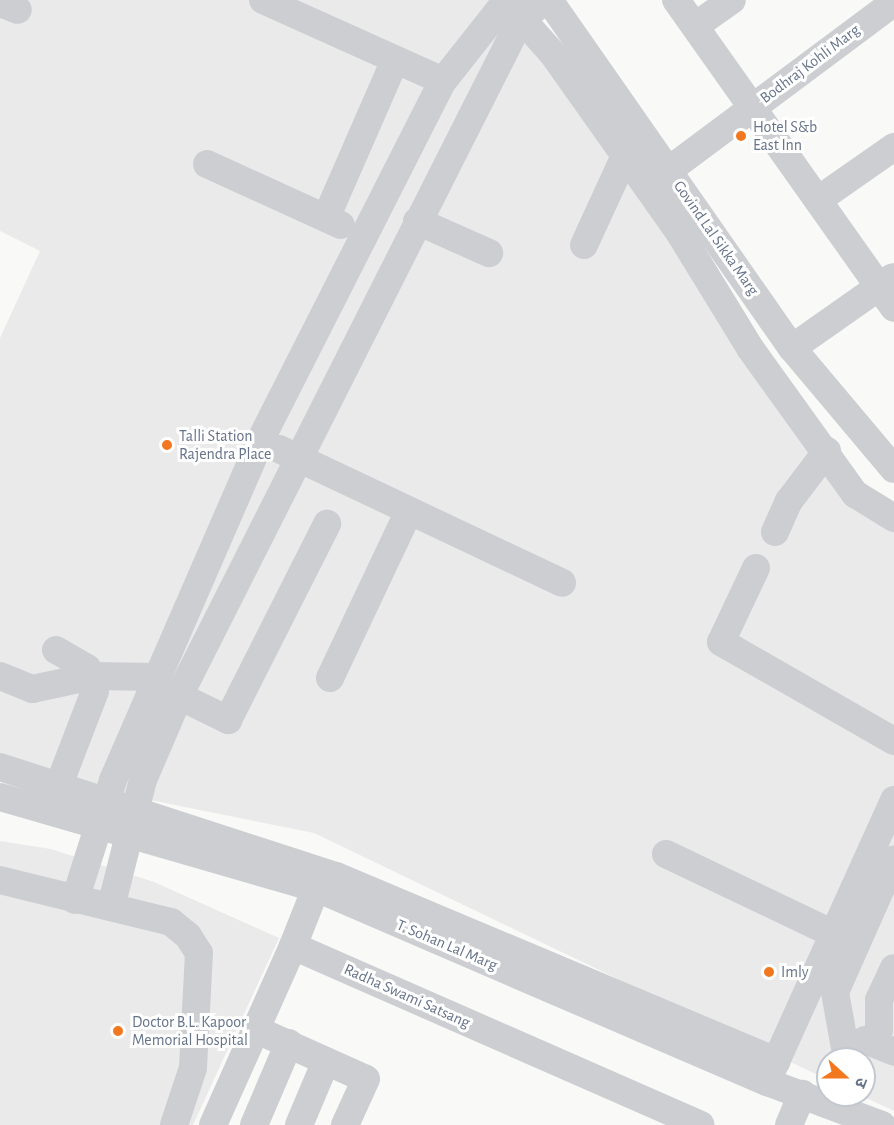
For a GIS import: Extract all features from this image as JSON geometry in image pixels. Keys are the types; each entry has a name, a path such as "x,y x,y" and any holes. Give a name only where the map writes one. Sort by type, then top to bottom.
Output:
{"street":[{"path":"75,900 107,799 158,677 261,440 362,235 443,81 510,5 547,0"},
{"name":"Govind Lal Sikka Marg","path":"547,0 669,170 792,348 894,469"},
{"path":"676,0 818,200 889,291 792,348"},
{"path":"695,26 732,0"},
{"name":"Bodhraj Kohli Marg","path":"669,170 894,2"},
{"path":"281,4 443,81"},
{"path":"510,5 553,54 625,156 750,348 827,451 855,494 894,518"},
{"path":"111,907 131,836 136,808 179,696 296,458 417,221 510,5"},
{"path":"326,218 395,60"},
{"path":"818,200 894,147"},
{"path":"584,245 625,156"},
{"path":"207,164 362,235"},
{"path":"417,221 489,253"},
{"path":"261,440 408,513 562,583"},
{"path":"775,532 789,501 827,451"},
{"path":"330,678 408,513"},
{"path":"179,696 228,720 327,524"},
{"path":"756,568 721,642 894,741"},
{"path":"56,650 93,676 95,691 59,785"},
{"path":"0,676 32,689 93,676 158,677"},
{"name":"T. Sohan Lal Marg","path":"0,767 136,808 336,876 772,1071 802,1094 870,1113"},
{"name":"T. Sohan Lal Marg","path":"0,797 316,888 772,1071"},
{"path":"772,1071 894,800"},
{"path":"666,854 834,934"},
{"path":"871,1044 835,992 894,859"},
{"path":"0,880 171,922 199,953 193,1068 174,1125"},
{"path":"213,1125 293,946 316,888"},
{"name":"Radha Swami Satsang","path":"293,946 700,1125"},
{"path":"871,1044 879,1000 894,968"},
{"path":"233,1103 266,1121 278,1039 366,1080 345,1125"},
{"path":"299,1125 326,1061"},
{"path":"789,1125 802,1094"}],"shaded area":[{"path":"0,0 511,0 859,502 894,517 894,1111 876,1103 876,1047 816,1047 816,1074 314,833 0,770 0,338 40,251 0,231"},
{"name":"Doctor B.L. Kapoor Memorial Hospital","path":"0,841 51,849 154,882 279,938 193,1125 0,1125"}],"place":[{"name":"Hotel S&b East Inn","path":"741,136"},
{"name":"Talli Station Rajendra Place","path":"167,445"},
{"name":"Imly","path":"769,972"},
{"name":"Doctor B.L. Kapoor Memorial Hospital","path":"118,1031"}]}
